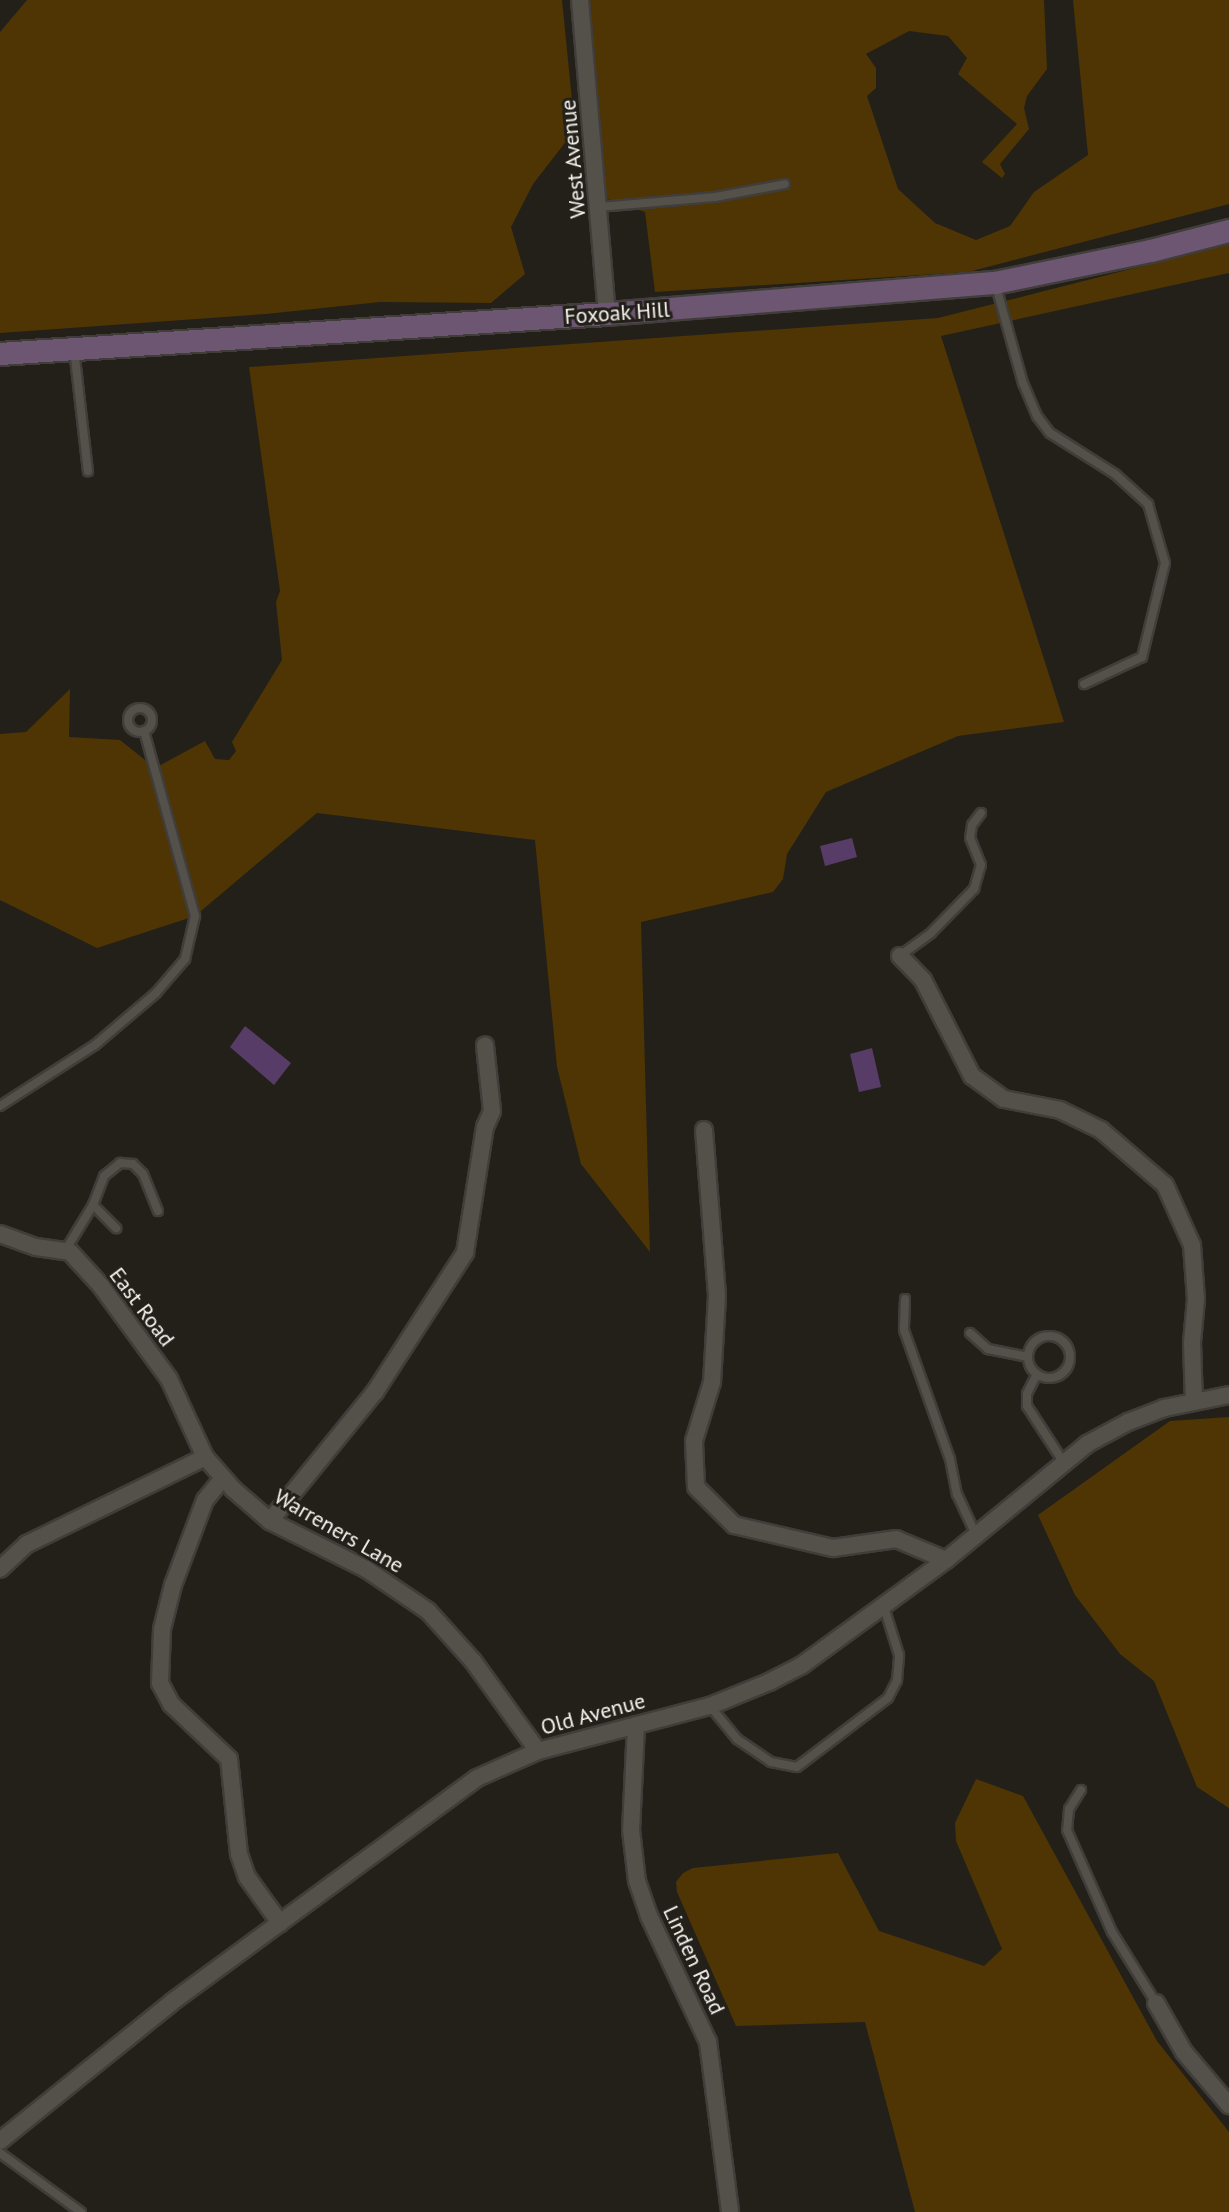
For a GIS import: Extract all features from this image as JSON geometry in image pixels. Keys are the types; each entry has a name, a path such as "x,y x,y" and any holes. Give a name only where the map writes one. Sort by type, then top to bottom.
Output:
{"main road":[{"name":"Foxoak Hill","path":"0,354 607,314 995,283 1151,251 1229,231"}],"street":[{"name":"West Avenue","path":"580,0 607,314"},
{"path":"900,956 923,980 972,1076 1004,1099 1060,1110 1101,1130 1165,1185 1192,1245 1196,1299 1192,1343 1194,1402"},
{"path":"270,1521 375,1392 465,1253 485,1127 492,1111 485,1045"},
{"path":"704,1130 717,1296 712,1382 694,1441 696,1487 734,1525 778,1532 833,1548 896,1539 946,1560"},
{"path":"0,1234 36,1247 65,1251"},
{"name":"East Road","path":"65,1251 70,1252 101,1286 169,1379 205,1457"},
{"name":"Old Avenue","path":"0,2141 172,2002 477,1778 538,1751 710,1706 802,1665 946,1560 1087,1444 1128,1422 1164,1408 1229,1395"},
{"path":"0,1569 27,1544 205,1457"},
{"name":"Warreners Lane","path":"205,1457 270,1521 366,1569 428,1611 473,1661 538,1751"},
{"path":"223,1478 205,1500 173,1585 162,1629 160,1683 171,1704 229,1759 239,1854 247,1877 280,1923"},
{"name":"Linden Road","path":"636,1725 631,1830 637,1881 649,1916 708,2042 730,2212"},
{"path":"1156,2003 1184,2052 1229,2105"}],"lane":[{"path":"599,207 715,197 785,184"},
{"path":"995,283 1023,383 1037,416 1050,433 1115,474 1148,504 1165,563 1142,657 1084,684"},
{"path":"74,349 88,471"},
{"path":"0,1106 95,1045 156,993 185,959 195,916 144,731"},
{"path":"900,956 931,933 974,889 981,865 970,838 972,825 981,813"},
{"path":"65,1251 93,1205 110,1169 120,1163 133,1164 143,1174 158,1211"},
{"path":"93,1205 116,1228"},
{"path":"905,1299 904,1330 950,1459 957,1494 976,1535"},
{"path":"970,1333 988,1349 1028,1357"},
{"path":"1042,1337 1056,1337 1067,1345 1070,1360 1064,1372 1051,1378 1037,1374 1028,1357 1032,1345 1042,1337"},
{"path":"1037,1374 1027,1394 1027,1406 1064,1463"},
{"path":"710,1706 737,1739 771,1762 797,1767 888,1698 897,1680 899,1655 883,1606"},
{"path":"1081,1790 1069,1809 1067,1830 1112,1932 1156,2003"},
{"path":"0,2153 81,2212"}],"shaded area":[{"path":"27,0 562,0 575,130 533,184 511,227 525,274 491,303 380,302 266,314 0,333 0,32"},
{"path":"580,0 1044,0 1047,69 1027,96 1024,108 1029,129 1000,164 1005,174 1002,178 982,162 1017,124 958,74 967,58 948,36 909,31 866,54 876,68 876,88 867,96 898,189 935,223 976,240 1010,226 1034,192 1088,155 1073,0 1229,0 1229,204 968,272 655,292 645,212 598,196"},
{"path":"1229,244 1229,273 941,336 1064,722 958,736 826,792 787,854 783,879 773,892 641,922 650,1252 581,1164 557,1067 535,840 317,813 195,916 97,948 0,900 0,734 26,732 70,689 69,737 120,740 155,768 205,741 215,759 229,760 236,751 232,742 282,660 276,602 280,591 249,367 938,318"},
{"path":"852,838 857,857 825,866 820,846"},
{"path":"245,1026 291,1063 274,1085 230,1047"},
{"path":"872,1048 881,1087 859,1092 850,1054"},
{"path":"1229,1417 1229,1808 1197,1787 1154,1681 1120,1654 1075,1595 1038,1515 1170,1421"},
{"path":"976,1779 1023,1796 1157,2041 1229,2132 1229,2212 915,2212 865,2022 736,2026 677,1892 676,1882 683,1873 693,1868 838,1853 879,1931 984,1966 1002,1949 956,1841 955,1823"}]}
